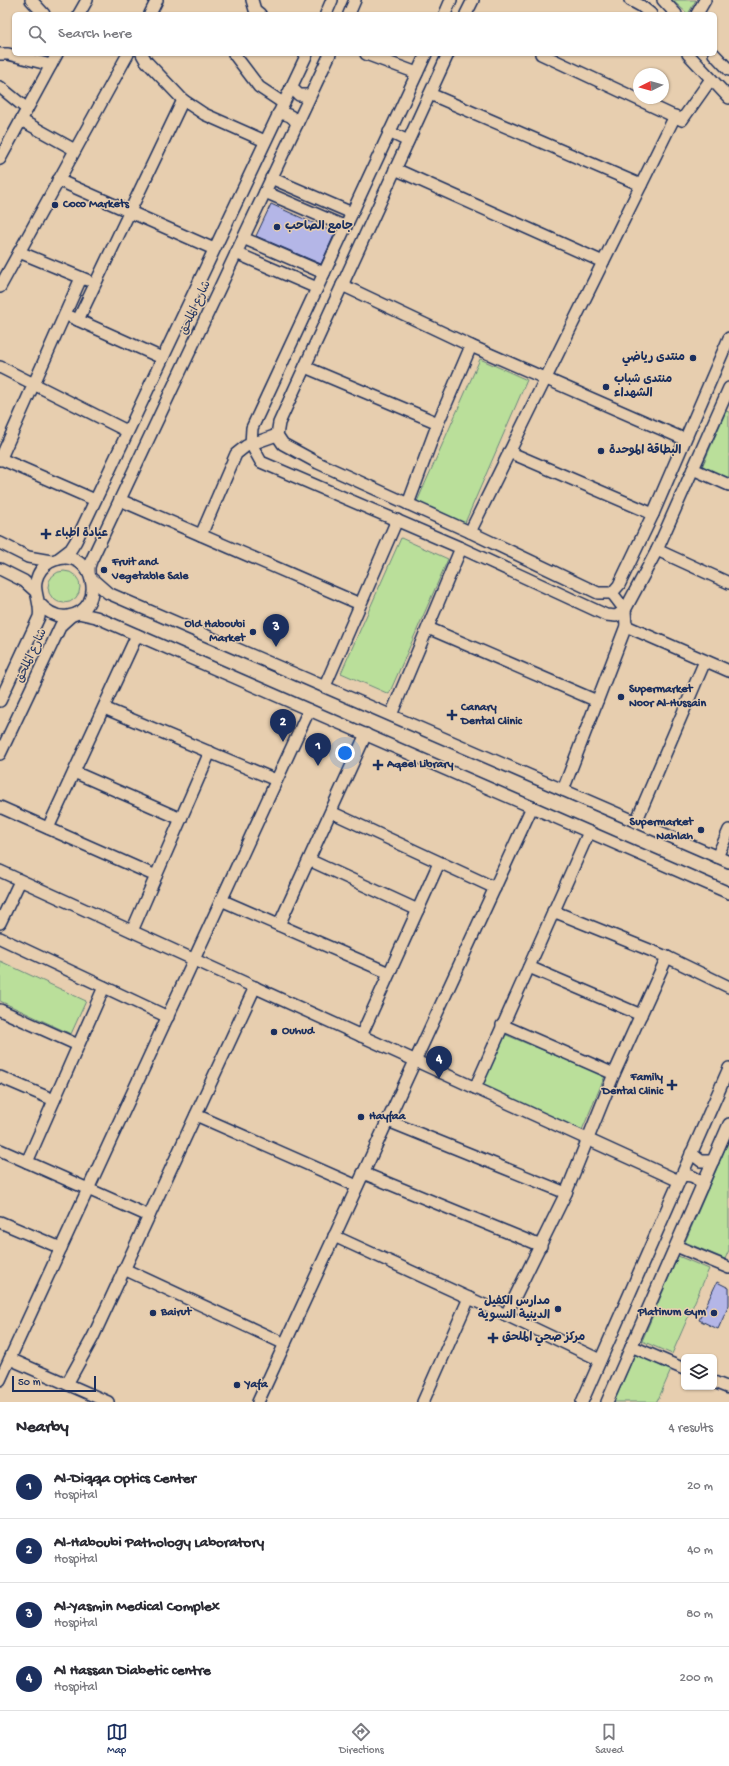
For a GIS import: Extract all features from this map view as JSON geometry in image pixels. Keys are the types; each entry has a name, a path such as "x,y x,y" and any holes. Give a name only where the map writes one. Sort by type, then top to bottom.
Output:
{"street":[{"path":"31,0 42,12"},
{"path":"80,12 87,0"},
{"path":"151,12 157,0"},
{"path":"252,0 255,10 258,12"},
{"path":"327,12 332,0"},
{"path":"350,12 355,0"},
{"path":"446,12 451,0"},
{"path":"467,12 473,0"},
{"path":"630,0 648,12"},
{"path":"663,0 674,12"},
{"path":"698,12 704,0"},
{"path":"0,54 12,55"},
{"path":"16,56 51,65"},
{"path":"0,159 56,56"},
{"path":"0,287 127,56"},
{"path":"143,56 146,62 183,100 204,114 265,141"},
{"path":"236,56 259,87 284,102"},
{"name":"شارع الملحق","path":"54,560 71,548 76,542 94,500 306,56"},
{"name":"شارع الملحق","path":"90,576 89,567 91,561 329,56"},
{"path":"371,56 417,73"},
{"path":"425,56 252,428 251,444 261,462 461,548 606,615 616,616 625,610 657,550 693,469 726,403 729,388"},
{"path":"276,435 279,423 447,56"},
{"path":"544,56 682,120 711,79"},
{"path":"690,56 729,98"},
{"path":"701,68 711,56"},
{"path":"715,56 729,70"},
{"path":"0,87 27,109"},
{"path":"291,87 299,95 310,95"},
{"path":"430,94 641,185"},
{"path":"78,320 183,100"},
{"path":"278,114 291,116 297,124"},
{"path":"470,532 675,116"},
{"path":"21,120 75,150"},
{"path":"389,132 408,141"},
{"path":"395,169 603,262"},
{"path":"271,178 352,213"},
{"path":"58,180 214,249"},
{"path":"265,192 346,227"},
{"path":"243,238 324,273"},
{"path":"19,252 96,284"},
{"path":"236,253 317,288"},
{"path":"81,278 0,459 94,500"},
{"path":"342,286 471,346 684,439"},
{"path":"65,314 162,358"},
{"path":"276,435 283,444 311,459 598,593 612,593 619,585 653,514 684,439 729,338"},
{"path":"408,504 438,423 471,346"},
{"path":"0,367 127,431"},
{"path":"305,368 438,423"},
{"path":"202,535 236,454 240,449 276,435"},
{"path":"509,452 653,514"},
{"path":"693,469 729,485"},
{"path":"120,500 360,604"},
{"path":"325,686 397,520"},
{"path":"0,543 28,557 54,560 67,558 76,561 84,566 90,576 108,593 729,862"},
{"path":"391,715 461,548"},
{"path":"657,550 729,583"},
{"path":"54,560 43,567 38,574 35,591 39,603 50,613 64,617 74,614 90,614 729,893"},
{"path":"0,569 24,581 35,591"},
{"path":"74,614 89,602 93,587 90,576"},
{"path":"563,790 626,626 625,610 612,593"},
{"name":"شارع الملحق","path":"0,701 38,621 40,610 39,603"},
{"name":"شارع الملحق","path":"0,754 61,625 74,614"},
{"path":"626,626 729,672"},
{"path":"428,628 597,701"},
{"path":"48,828 137,635"},
{"path":"636,822 705,661"},
{"path":"104,708 276,780"},
{"path":"0,1380 309,710"},
{"path":"279,925 366,734"},
{"path":"132,931 210,752"},
{"path":"74,772 181,819"},
{"path":"0,807 156,876"},
{"path":"258,1402 532,807"},
{"path":"331,812 495,888"},
{"path":"717,857 729,830"},
{"path":"475,1088 589,832"},
{"path":"309,860 418,910"},
{"path":"361,1036 439,863"},
{"path":"0,872 587,1139 680,1179"},
{"path":"0,923 20,881"},
{"path":"221,900 389,973"},
{"path":"554,912 667,957 729,987"},
{"path":"0,938 168,1016"},
{"path":"506,1315 566,1193 614,1074 667,957"},
{"path":"529,967 641,1015"},
{"path":"27,1162 104,987"},
{"path":"67,1384 93,1337 255,987"},
{"path":"0,1010 78,1045"},
{"path":"502,1025 614,1074"},
{"path":"582,1402 729,1068"},
{"path":"0,1077 54,1100"},
{"path":"196,1115 357,1186"},
{"path":"388,1121 566,1193"},
{"path":"607,1402 729,1124"},
{"path":"0,1150 149,1216"},
{"path":"691,1153 695,1158 701,1161 713,1161"},
{"path":"363,1173 541,1246"},
{"path":"680,1179 686,1175 696,1178 702,1186"},
{"path":"0,1222 61,1248"},
{"path":"334,1236 600,1360"},
{"path":"676,1246 729,1268"},
{"path":"124,1269 285,1344"},
{"path":"423,1402 469,1298"},
{"path":"631,1346 681,1368"},
{"path":"10,1359 108,1402"},
{"path":"717,1383 729,1388"}],"green space":[{"path":"672,0 696,0 689,12 686,12"},
{"path":"480,359 527,380 464,525 416,504"},
{"path":"726,411 729,412 729,479 702,467"},
{"path":"401,538 448,559 389,694 341,673"},
{"path":"61,571 67,571 77,578 80,587 79,593 73,600 67,603 61,603 51,596 48,590 48,584 55,574"},
{"path":"0,961 86,1001 71,1034 0,1001"},
{"path":"504,1034 605,1076 582,1130 482,1088"},
{"path":"729,1140 729,1250 725,1259 685,1242"},
{"path":"678,1256 709,1269 672,1354 642,1341"},
{"path":"635,1354 671,1370 657,1402 614,1402"}],"building":[{"path":"271,204 335,233 321,264 256,236"},
{"name":"Platinum Gym","path":"717,1282 729,1288 729,1305 718,1329 699,1320"}],"place":[{"name":"Coco Markets","path":"55,205"},
{"name":"جامع الصاحب","path":"277,227"},
{"name":"منتدى رياضي","path":"693,358"},
{"name":"منتدى شباب الشهداء","path":"606,387"},
{"name":"البطاقة الموحدة","path":"601,451"},
{"name":"عيادة اطباء","path":"46,534"},
{"name":"Fruit and Vegetable Sale","path":"104,570"},
{"name":"Old Haboubi Market","path":"253,632"},
{"name":"Al-Yasmin Medical Complex","path":"276,647"},
{"name":"Supermarket Noor Al-Hussain","path":"621,697"},
{"name":"Canary Dental Clinic","path":"452,715"},
{"name":"Al-Haboubi Pathology Laboratory","path":"283,742"},
{"name":"Aqeel Library","path":"378,765"},
{"name":"Al-Diqqa Optics Center","path":"318,766"},
{"name":"Supermarket Nahlah","path":"701,830"},
{"name":"Ouhud","path":"274,1032"},
{"name":"Al Hassan Diabetic centre","path":"439,1079"},
{"name":"Family Dental Clinic","path":"672,1085"},
{"name":"Hayfaa","path":"361,1117"},
{"name":"مدارس الكفيل الدينية النسوية","path":"558,1309"},
{"name":"Bairut","path":"153,1313"},
{"name":"Platinum Gym","path":"714,1313"},
{"name":"مركز صحي الملحق","path":"493,1338"},
{"name":"Yafa","path":"237,1385"}]}
